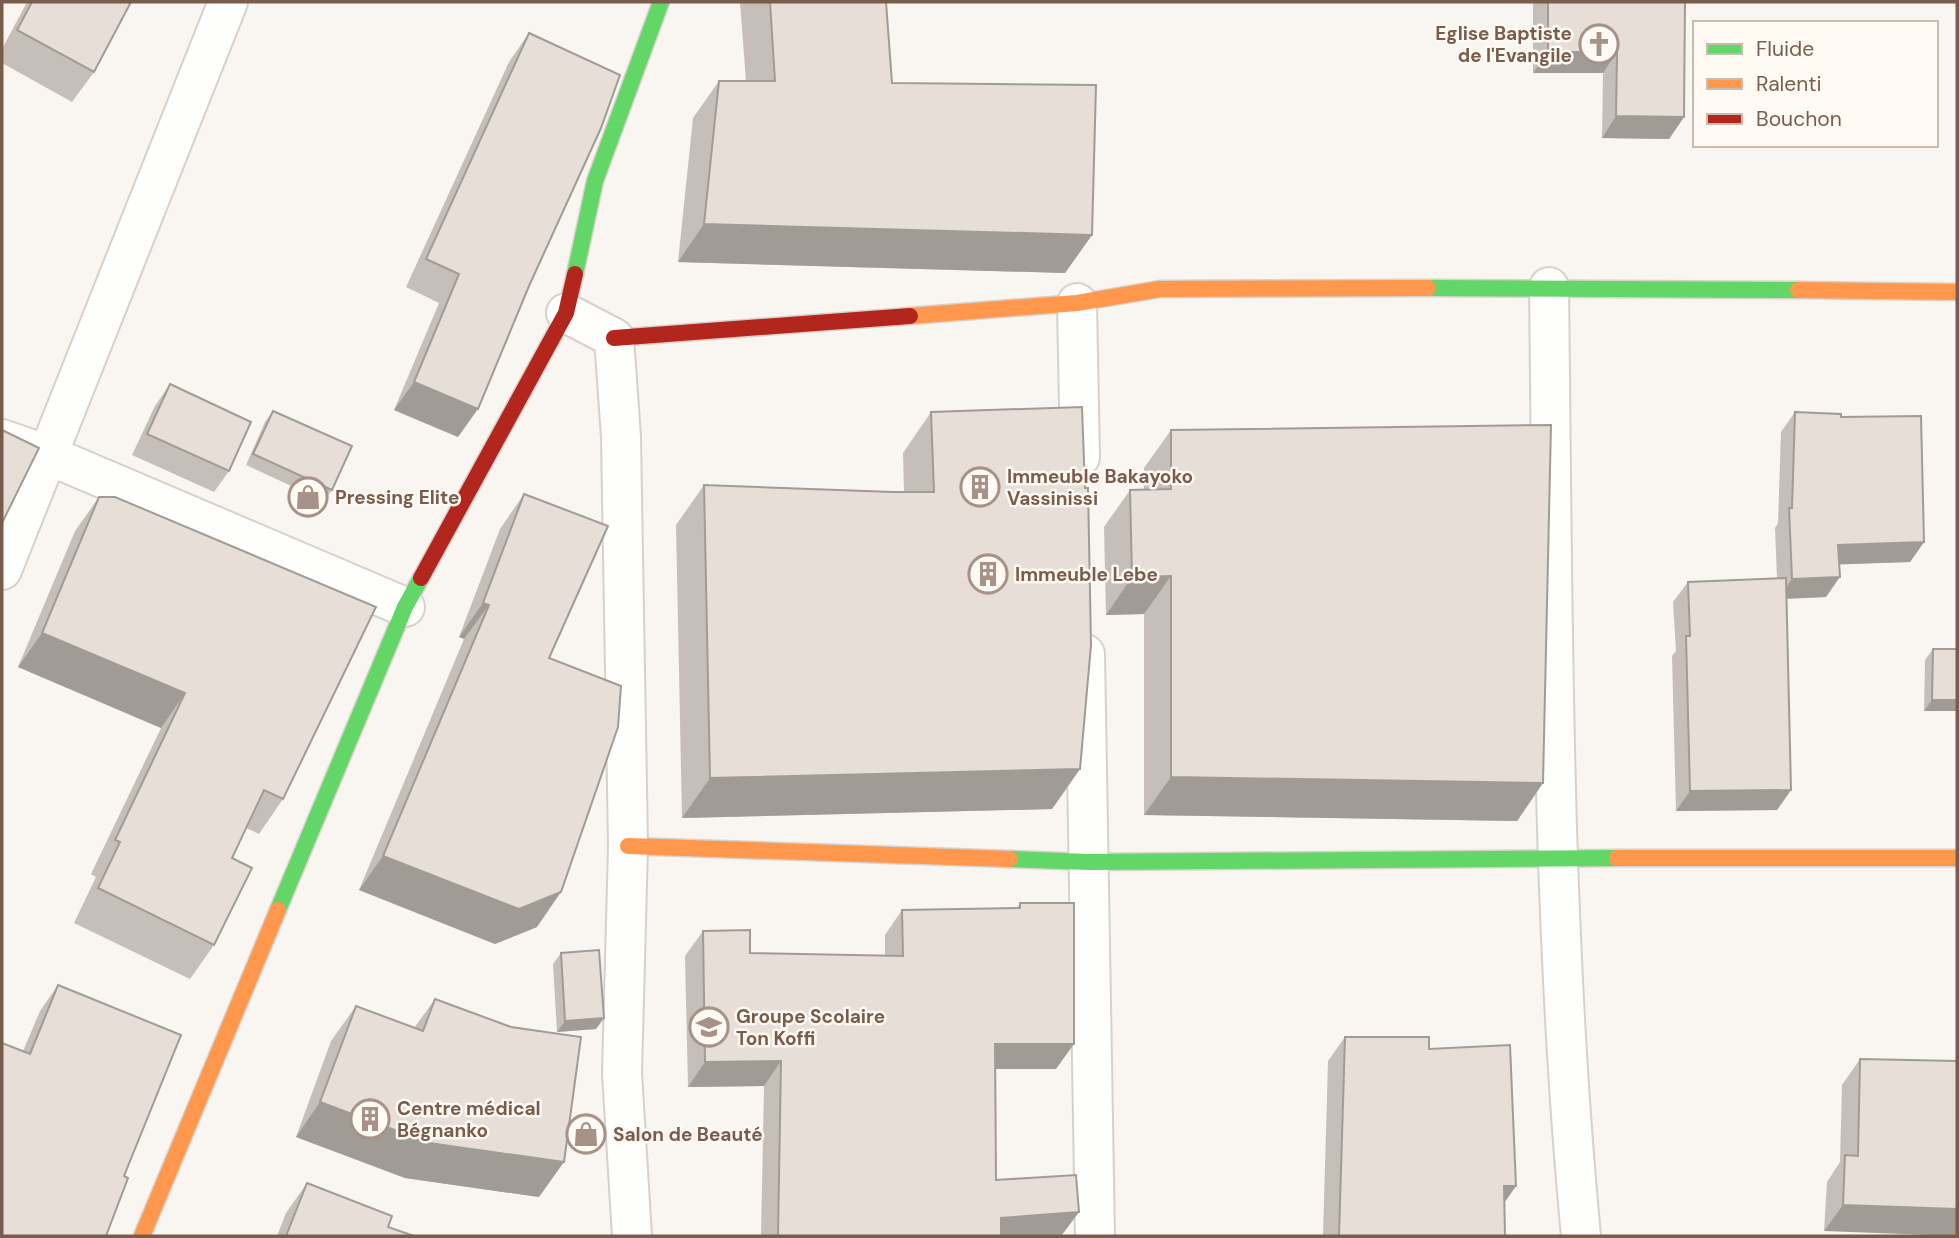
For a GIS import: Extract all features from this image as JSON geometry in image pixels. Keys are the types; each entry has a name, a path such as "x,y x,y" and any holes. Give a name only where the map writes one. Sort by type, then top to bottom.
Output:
{"street":[{"path":"2,570 228,2"},
{"path":"142,1236 405,607 566,313 595,181 661,2"},
{"path":"566,313 614,338 1077,303 1160,289 1549,287 1957,292"},
{"path":"1549,287 1556,858 1574,1167 1581,1236"},
{"path":"1077,303 1081,485"},
{"path":"614,338 621,437 628,846 622,1073 632,1236"},
{"path":"2,439 48,455 405,607"},
{"path":"1084,624 1095,1236"},
{"path":"628,846 1089,862 1957,858"}],"building":[{"path":"32,2 131,2 94,72 17,30"},
{"path":"770,2 886,2 892,83 1096,85 1092,235 704,224 719,81 775,81"},
{"path":"1548,2 1685,2 1684,117 1616,116 1617,52 1548,52"},
{"path":"529,33 620,75 601,128 529,286 478,409 414,382 459,274 426,259"},
{"path":"170,384 251,422 229,471 147,434"},
{"path":"1082,407 1085,488 1088,488 1091,645 1080,769 710,778 704,485 934,492 931,412"},
{"path":"273,411 352,446 332,490 253,454"},
{"path":"1795,412 1841,414 1841,417 1921,416 1924,542 1838,545 1840,577 1792,579 1789,508 1792,508"},
{"path":"1551,425 1543,783 1171,777 1171,576 1132,577 1130,490 1171,489 1171,430"},
{"path":"2,430 39,448 2,523"},
{"path":"524,494 608,526 549,658 621,686 618,727 561,892 519,909 383,856 489,605 483,603"},
{"path":"99,497 115,497 376,607 283,799 264,790 232,858 252,868 214,945 98,888 120,842 115,840 185,693 42,633"},
{"path":"1786,578 1791,790 1690,791 1686,636 1690,636 1688,582"},
{"path":"1933,649 1957,649 1957,700 1932,700"},
{"path":"1020,903 1074,903 1074,1044 995,1044 996,1180 1076,1175 1079,1212 1001,1218 1001,1236 778,1236 781,1061 705,1062 703,931 750,930 750,953 903,956 902,910 1020,908"},
{"path":"599,950 604,1018 565,1021 561,953"},
{"path":"58,985 181,1035 124,1176 128,1178 106,1236 2,1236 2,1043 30,1054"},
{"path":"435,999 511,1027 581,1037 564,1162 429,1143 320,1102 356,1006 423,1031"},
{"path":"1345,1037 1429,1037 1429,1049 1510,1045 1516,1186 1504,1186 1505,1236 1339,1236"},
{"path":"1860,1059 1957,1061 1957,1209 1843,1205 1845,1155 1858,1156"},
{"path":"307,1183 392,1216 388,1227 414,1236 286,1236"}],"traffic: fast":[{"path":"575,274 595,181 661,2"},
{"path":"1428,288 1798,290"},
{"path":"278,910 405,607 421,578"},
{"path":"1010,859 1089,862 1617,858"}],"traffic: slow":[{"path":"910,316 1077,303 1160,289 1428,288"},
{"path":"1798,290 1957,292"},
{"path":"628,846 1010,859"},
{"path":"1617,858 1957,858"},
{"path":"142,1236 278,910"}],"traffic: jam":[{"path":"421,578 566,313 575,274"},
{"path":"614,338 910,316"}],"place":[{"name":"Eglise Baptiste de l'Evangile","path":"1599,44"},
{"name":"Immeuble Bakayoko Vassinissi","path":"980,487"},
{"name":"Pressing Elite","path":"308,497"},
{"name":"Immeuble Lebe","path":"988,574"},
{"name":"Groupe Scolaire Ton Koffi","path":"709,1027"},
{"name":"Centre médical Bégnanko","path":"370,1119"},
{"name":"Salon de Beauté","path":"586,1134"}]}
